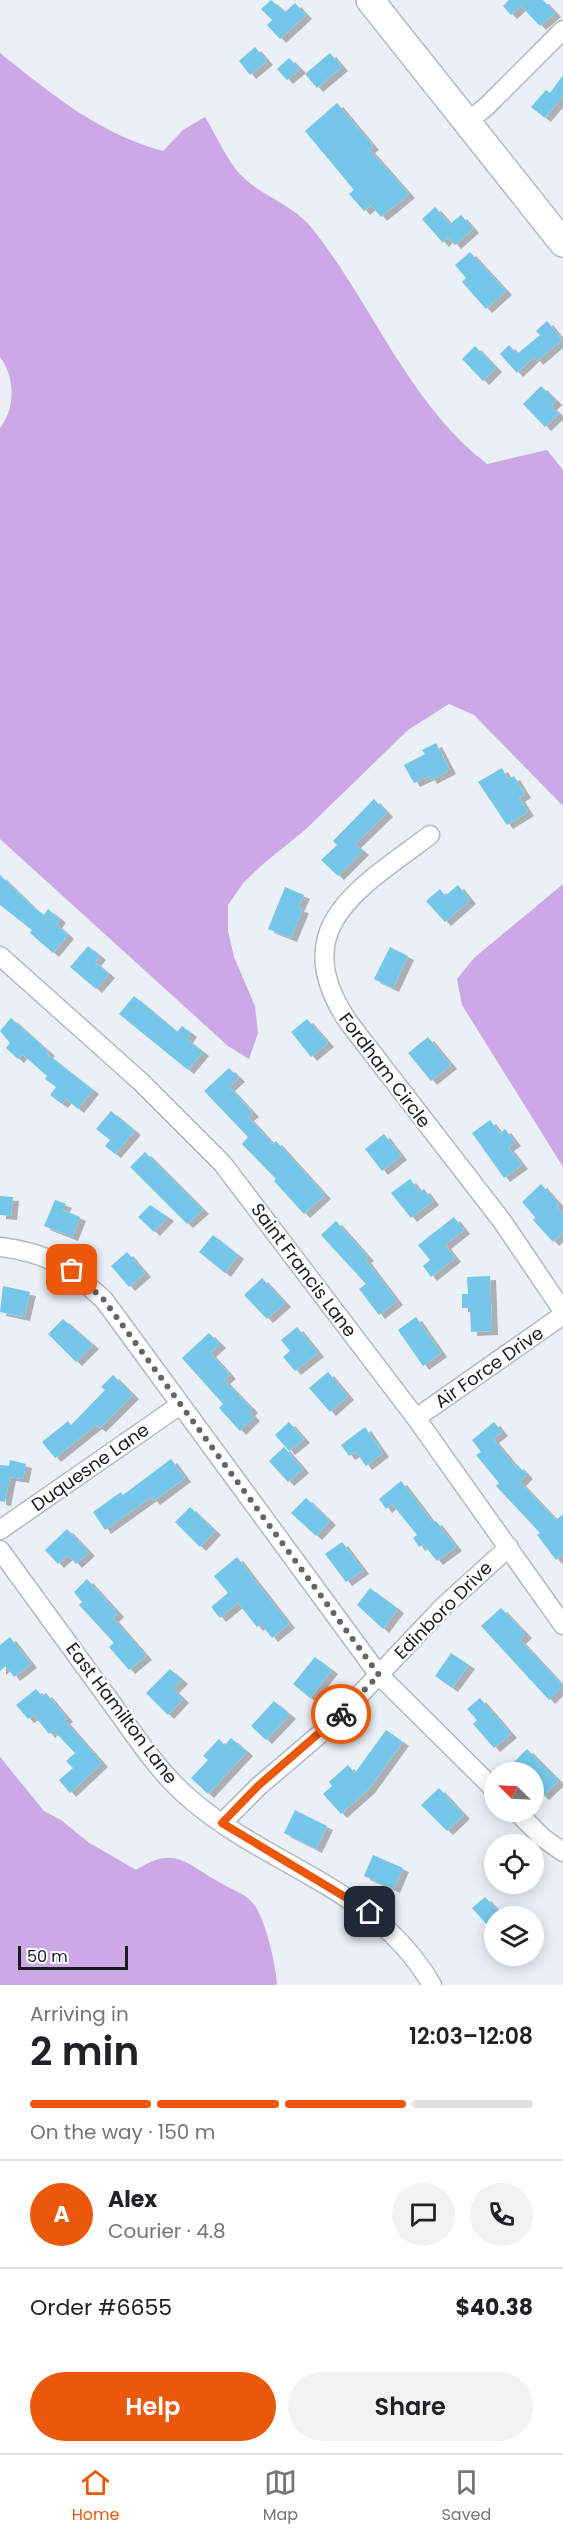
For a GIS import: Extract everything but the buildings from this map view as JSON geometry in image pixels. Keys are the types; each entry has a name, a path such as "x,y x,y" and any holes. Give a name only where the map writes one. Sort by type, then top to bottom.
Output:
{"main road":[{"path":"370,0 563,243"}],"street":[{"path":"467,122 486,107 563,30"},
{"name":"Fordham Circle","path":"430,835 358,889 344,904 331,924 324,947 325,974 334,1001 349,1023 502,1221 563,1313"},
{"name":"Saint Francis Lane","path":"0,956 141,1082 222,1163 416,1418 563,1625"},
{"path":"0,1247 48,1258 72,1270 104,1300 379,1675 484,1779"},
{"name":"Air Force Drive","path":"416,1418 563,1313"},
{"name":"Duquesne Lane","path":"0,1530 180,1405"},
{"name":"Edinboro Drive","path":"222,1823 259,1785 333,1723 444,1606 509,1547"},
{"name":"East Hamilton Lane","path":"0,1550 158,1766 190,1799 222,1823 370,1912 399,1939 432,1985"},
{"path":"527,1822 543,1838 563,1852"}],"shaded area":[{"path":"0,53 76,111 140,144 163,151 183,130 205,117 241,175 258,189 295,212 311,227 333,257 413,382 459,439 487,464 547,450 563,470 563,806 474,715 449,704 408,730 305,830 244,882 228,905 228,931 234,957 255,1006 258,1033 249,1059 228,1046 0,839 0,428 9,411 12,392 9,374 0,357"},
{"path":"563,884 563,1167 462,1005 457,979 474,958"},
{"path":"0,1757 44,1811 61,1820 88,1842 136,1870 161,1859 179,1860 188,1863 251,1901 265,1928 277,1985 0,1985"}],"way so far":[{"path":"72,1270 104,1300 379,1675 341,1714"}],"route":[{"path":"341,1714 259,1785 222,1823 370,1912"}]}
